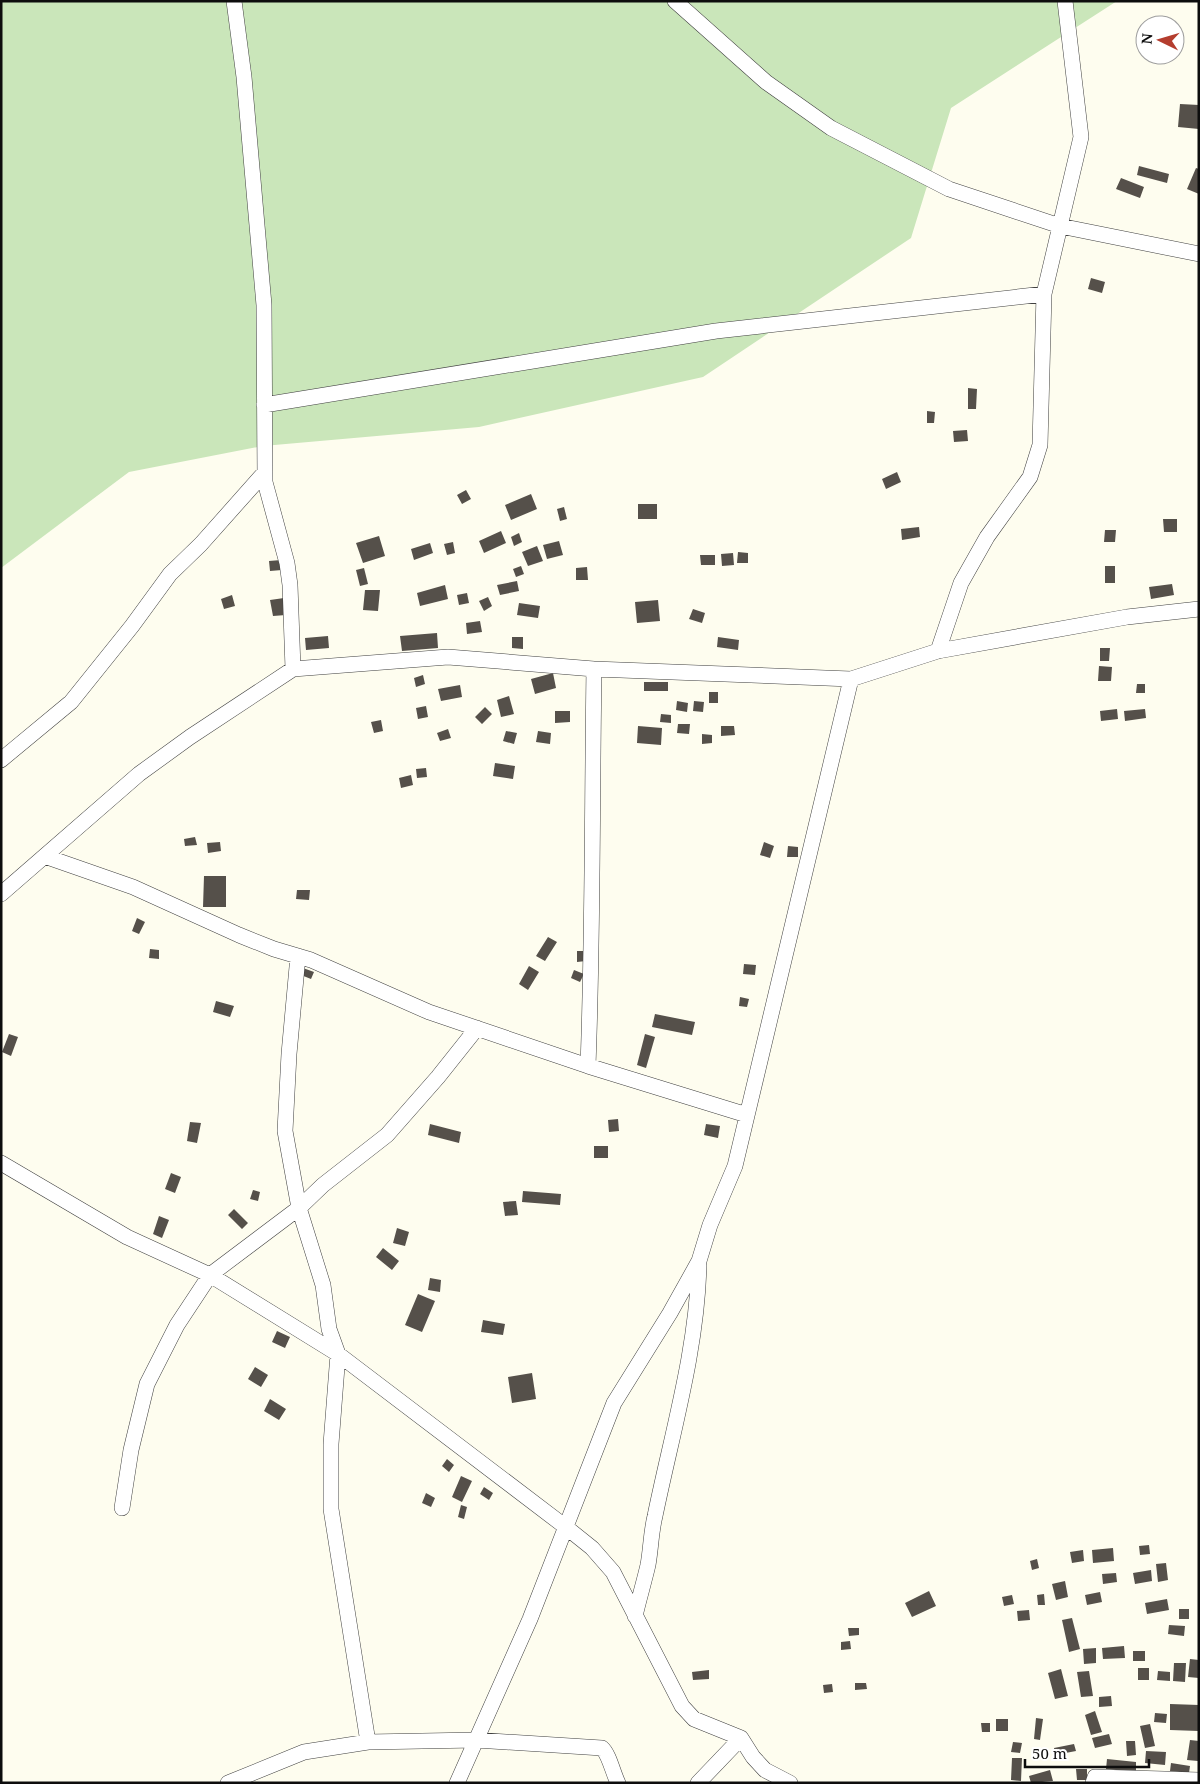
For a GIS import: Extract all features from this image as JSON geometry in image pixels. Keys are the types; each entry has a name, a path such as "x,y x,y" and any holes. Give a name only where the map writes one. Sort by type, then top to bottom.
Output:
{"street":[{"path":"234,1 244,77 264,305 266,491 287,563 290,585 293,669"},
{"path":"675,1 766,82 832,128 949,189 1060,226 1199,255"},
{"path":"938,651 961,583 987,537 1030,477 1040,445 1044,294 1081,136 1065,1"},
{"path":"264,405 716,332 1044,294"},
{"path":"1,760 70,702 132,626 170,574 201,544 265,472"},
{"path":"1,894 47,857 139,774 205,727 293,669 448,657 594,669 850,679 938,651 1127,617 1199,609"},
{"path":"588,1066 591,981 590,902 594,669"},
{"path":"457,1783 530,1619 567,1528 614,1403 670,1313 699,1261 710,1225 736,1166 850,679"},
{"path":"47,857 133,887 239,935 298,956 416,1007 588,1066 747,1115"},
{"path":"298,956 285,1131 299,1208 323,1286 329,1329 338,1354 331,1444 331,1509 368,1742"},
{"path":"122,1508 131,1450 147,1384 168,1341 210,1275 299,1208 323,1185 387,1135 438,1077 477,1028"},
{"path":"1,1163 128,1237 210,1275 338,1354 567,1528 592,1548 613,1572 682,1706 694,1719 741,1738 765,1770 790,1783"},
{"path":"635,1616 648,1563 654,1517 674,1438 698,1292 699,1261"},
{"path":"698,1783 741,1738"},
{"path":"228,1783 304,1752 368,1742 476,1740 602,1748 607,1752 611,1769 618,1783"},
{"path":"1093,1783 1095,1777 1199,1780"}],"green space":[{"path":"1,1 1117,1 951,108 911,238 703,377 479,427 263,446 129,472 1,568"}],"building":[{"path":"1180,104 1199,105 1199,129 1178,127"},
{"path":"1139,166 1169,174 1167,183 1137,175"},
{"path":"1196,168 1199,169 1199,194 1187,189"},
{"path":"1121,178 1144,187 1140,198 1116,189"},
{"path":"1091,278 1105,282 1102,293 1088,289"},
{"path":"968,388 977,389 976,409 968,409"},
{"path":"927,411 935,412 934,423 927,423"},
{"path":"967,430 968,441 954,442 953,431"},
{"path":"897,472 901,482 886,489 882,479"},
{"path":"466,490 471,499 462,504 457,495"},
{"path":"531,494 537,509 511,520 505,505"},
{"path":"638,504 657,504 657,519 638,519"},
{"path":"564,507 567,519 560,521 557,509"},
{"path":"1163,519 1177,519 1177,532 1164,532"},
{"path":"919,527 920,537 902,540 901,529"},
{"path":"1105,530 1116,530 1115,542 1104,542"},
{"path":"501,531 506,543 484,553 479,541"},
{"path":"519,533 522,542 514,546 511,537"},
{"path":"379,536 385,556 363,563 356,543"},
{"path":"559,541 563,555 547,559 543,545"},
{"path":"453,542 455,553 447,555 444,544"},
{"path":"430,543 433,553 414,560 411,549"},
{"path":"537,546 543,561 528,566 522,552"},
{"path":"738,552 748,553 748,563 737,563"},
{"path":"733,553 734,565 722,566 721,554"},
{"path":"700,555 715,555 715,565 701,565"},
{"path":"281,560 282,570 270,571 269,561"},
{"path":"521,566 524,574 516,577 513,569"},
{"path":"1105,566 1115,566 1115,583 1105,583"},
{"path":"587,567 588,580 576,580 576,568"},
{"path":"364,568 368,584 360,586 356,570"},
{"path":"517,581 519,591 500,595 497,585"},
{"path":"1172,584 1174,595 1151,599 1149,587"},
{"path":"445,585 448,599 420,606 417,593"},
{"path":"365,590 380,590 378,611 363,610"},
{"path":"467,593 469,603 459,605 457,595"},
{"path":"232,595 235,606 224,609 221,599"},
{"path":"488,597 492,606 484,611 479,601"},
{"path":"284,598 286,615 273,616 270,600"},
{"path":"658,600 660,621 637,623 635,602"},
{"path":"519,603 540,606 538,618 517,615"},
{"path":"693,609 705,613 702,623 689,619"},
{"path":"480,621 482,632 467,634 466,623"},
{"path":"437,633 438,648 402,651 400,636"},
{"path":"328,636 329,648 306,650 305,638"},
{"path":"512,637 523,637 523,649 512,648"},
{"path":"718,637 739,640 738,650 717,647"},
{"path":"1100,648 1110,648 1109,661 1100,661"},
{"path":"1099,666 1112,667 1111,681 1098,681"},
{"path":"553,673 556,688 535,694 531,679"},
{"path":"423,675 425,684 416,687 414,678"},
{"path":"644,682 668,682 668,691 644,691"},
{"path":"1137,684 1145,684 1145,693 1136,693"},
{"path":"460,685 462,697 441,701 438,689"},
{"path":"709,692 718,692 718,703 709,703"},
{"path":"509,696 514,714 501,717 497,700"},
{"path":"677,701 688,703 687,712 676,710"},
{"path":"694,701 704,702 703,712 693,711"},
{"path":"426,706 428,717 418,719 416,708"},
{"path":"485,707 492,714 482,724 475,717"},
{"path":"1117,709 1118,719 1101,721 1100,711"},
{"path":"1145,709 1146,718 1125,721 1124,711"},
{"path":"555,711 570,711 570,722 555,723"},
{"path":"661,714 671,715 671,723 660,722"},
{"path":"381,720 383,731 374,733 371,722"},
{"path":"678,724 690,724 689,734 677,733"},
{"path":"638,726 662,728 661,745 637,743"},
{"path":"721,726 734,726 735,735 721,736"},
{"path":"448,729 451,738 440,741 437,733"},
{"path":"506,731 517,733 514,744 503,741"},
{"path":"538,731 551,733 550,744 536,742"},
{"path":"702,734 712,735 712,743 702,744"},
{"path":"495,763 515,766 513,779 493,776"},
{"path":"426,768 427,777 417,778 416,769"},
{"path":"411,775 413,785 401,788 399,778"},
{"path":"195,837 197,845 185,846 184,839"},
{"path":"220,842 221,851 208,853 207,843"},
{"path":"764,842 774,846 770,858 760,855"},
{"path":"788,846 798,847 798,857 787,857"},
{"path":"204,876 226,876 226,907 203,907"},
{"path":"297,890 310,890 309,900 296,899"},
{"path":"137,918 145,922 139,934 132,931"},
{"path":"548,937 557,942 545,961 536,956"},
{"path":"150,949 159,950 159,959 149,958"},
{"path":"577,951 585,951 586,961 577,962"},
{"path":"744,964 756,965 755,975 743,974"},
{"path":"529,966 539,972 528,990 519,984"},
{"path":"303,968 314,972 311,979 301,975"},
{"path":"574,970 584,974 580,982 571,978"},
{"path":"740,997 749,999 747,1007 739,1006"},
{"path":"216,1001 234,1006 230,1017 213,1012"},
{"path":"655,1014 695,1022 692,1035 652,1027"},
{"path":"9,1034 18,1037 11,1056 2,1052"},
{"path":"645,1034 655,1037 646,1068 637,1065"},
{"path":"618,1119 619,1131 609,1132 608,1120"},
{"path":"190,1122 201,1123 197,1143 187,1141"},
{"path":"430,1124 461,1132 459,1143 428,1135"},
{"path":"706,1124 720,1126 718,1138 704,1135"},
{"path":"594,1146 608,1146 608,1158 594,1158"},
{"path":"171,1173 181,1177 175,1193 165,1189"},
{"path":"253,1190 260,1192 258,1201 250,1199"},
{"path":"523,1191 561,1194 560,1205 522,1202"},
{"path":"516,1201 518,1215 505,1216 503,1202"},
{"path":"234,1209 248,1223 242,1229 228,1215"},
{"path":"159,1216 169,1220 162,1238 153,1234"},
{"path":"397,1228 409,1232 405,1246 393,1243"},
{"path":"383,1248 399,1261 392,1270 376,1257"},
{"path":"430,1278 441,1280 440,1292 428,1290"},
{"path":"418,1294 435,1301 422,1332 405,1325"},
{"path":"483,1320 505,1324 503,1335 481,1332"},
{"path":"277,1331 290,1337 285,1348 272,1342"},
{"path":"255,1367 268,1375 261,1387 248,1379"},
{"path":"532,1373 536,1399 512,1403 508,1377"},
{"path":"270,1399 286,1409 279,1420 264,1411"},
{"path":"447,1459 454,1465 449,1472 442,1466"},
{"path":"461,1476 472,1481 462,1502 452,1497"},
{"path":"484,1487 493,1493 489,1500 480,1494"},
{"path":"426,1493 435,1498 431,1507 422,1503"},
{"path":"461,1505 467,1507 464,1519 458,1517"},
{"path":"1149,1545 1150,1554 1140,1555 1139,1546"},
{"path":"1113,1548 1114,1561 1093,1563 1092,1550"},
{"path":"1083,1550 1084,1561 1072,1563 1070,1552"},
{"path":"1037,1559 1039,1568 1032,1570 1030,1561"},
{"path":"1166,1563 1168,1580 1158,1582 1156,1564"},
{"path":"1151,1570 1152,1581 1135,1584 1133,1573"},
{"path":"1116,1573 1117,1582 1103,1584 1102,1574"},
{"path":"1065,1581 1068,1597 1056,1600 1052,1584"},
{"path":"929,1591 936,1606 912,1617 905,1603"},
{"path":"1100,1592 1102,1602 1087,1605 1085,1595"},
{"path":"1044,1594 1045,1605 1038,1605 1037,1595"},
{"path":"1012,1595 1014,1604 1004,1606 1002,1597"},
{"path":"1167,1599 1169,1610 1147,1614 1145,1603"},
{"path":"1179,1609 1189,1609 1189,1619 1179,1619"},
{"path":"1029,1610 1030,1620 1018,1621 1017,1611"},
{"path":"1072,1618 1080,1649 1069,1652 1062,1620"},
{"path":"1169,1625 1185,1626 1184,1636 1168,1634"},
{"path":"848,1628 859,1628 859,1635 849,1636"},
{"path":"850,1641 851,1649 841,1650 841,1642"},
{"path":"1124,1646 1125,1658 1103,1659 1102,1648"},
{"path":"1096,1648 1096,1663 1084,1664 1083,1649"},
{"path":"1133,1651 1145,1651 1145,1661 1133,1661"},
{"path":"1190,1659 1199,1660 1199,1678 1188,1677"},
{"path":"1174,1663 1186,1663 1185,1682 1173,1681"},
{"path":"1138,1668 1149,1668 1149,1680 1138,1680"},
{"path":"1061,1669 1068,1696 1055,1699 1048,1673"},
{"path":"709,1670 709,1679 693,1680 692,1672"},
{"path":"1089,1671 1093,1696 1081,1697 1077,1672"},
{"path":"1158,1671 1170,1672 1170,1681 1157,1680"},
{"path":"855,1683 866,1683 867,1689 855,1690"},
{"path":"832,1684 833,1692 824,1693 823,1685"},
{"path":"1111,1696 1112,1706 1099,1707 1099,1697"},
{"path":"1170,1704 1199,1705 1199,1731 1170,1730"},
{"path":"1095,1711 1102,1732 1091,1735 1085,1715"},
{"path":"1155,1713 1167,1714 1166,1723 1154,1722"},
{"path":"1036,1718 1043,1719 1040,1740 1034,1739"},
{"path":"996,1719 1008,1719 1008,1731 996,1731"},
{"path":"981,1723 990,1723 990,1732 982,1732"},
{"path":"1150,1724 1155,1746 1145,1748 1140,1726"},
{"path":"1109,1734 1112,1744 1095,1748 1092,1738"},
{"path":"1190,1740 1199,1741 1198,1761 1187,1760"},
{"path":"1126,1741 1135,1741 1136,1755 1127,1756"},
{"path":"1013,1742 1022,1743 1020,1753 1011,1752"},
{"path":"1074,1744 1076,1751 1055,1755 1054,1748"},
{"path":"1146,1751 1166,1752 1165,1765 1145,1763"},
{"path":"1012,1758 1022,1758 1021,1781 1011,1780"},
{"path":"1107,1759 1136,1762 1136,1772 1106,1769"},
{"path":"1171,1763 1190,1766 1189,1773 1170,1771"},
{"path":"1076,1769 1087,1769 1087,1780 1077,1780"},
{"path":"1050,1770 1053,1781 1031,1783 1029,1776"}]}
